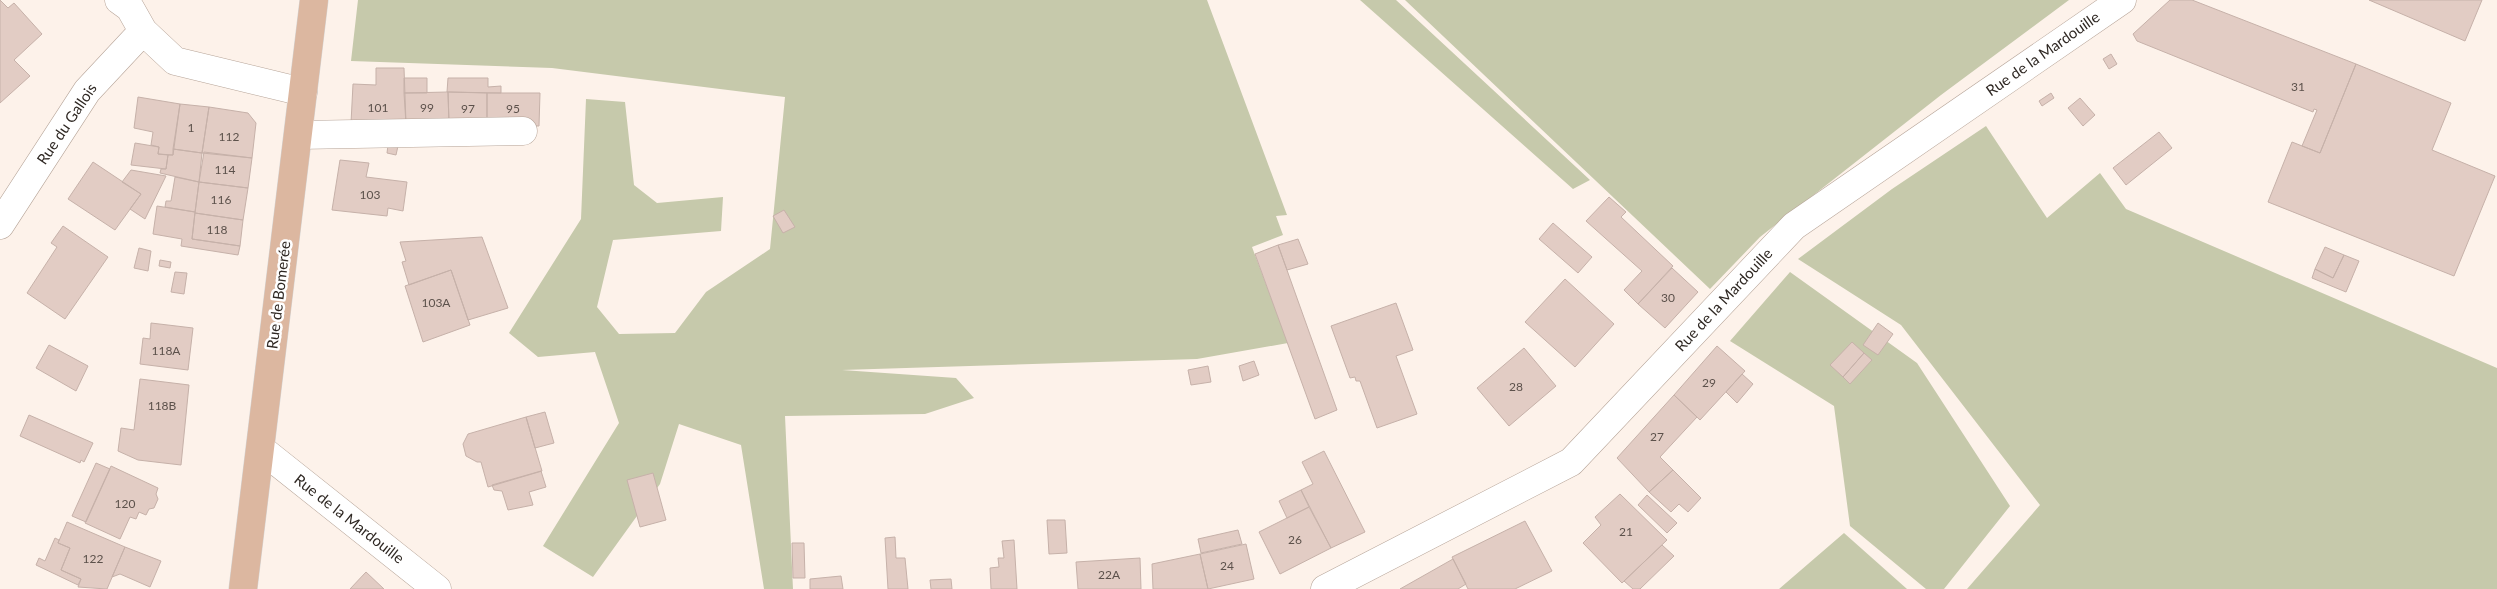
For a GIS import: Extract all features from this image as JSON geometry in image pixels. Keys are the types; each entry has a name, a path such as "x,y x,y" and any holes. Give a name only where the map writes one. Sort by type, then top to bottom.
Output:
{"main road":[{"name":"Rue de Bomerée","path":"243,589 314,0"}],"street":[{"name":"Rue de la Mardouille","path":"1325,589 1571,462 1794,226 2122,0"},
{"path":"132,10 175,62 303,92"},
{"name":"Rue du Gallois","path":"0,225 87,91 132,10"},
{"path":"298,136 523,131"},
{"name":"Rue de la Mardouille","path":"261,449 437,589"}],"green space":[{"path":"358,0 1207,0 1287,215 1276,216 1283,235 1252,247 1288,343 1197,359 842,370 956,378 974,398 925,414 785,416 793,589 764,589 741,445 679,424 660,484 593,577 543,546 619,423 595,352 538,357 509,333 581,219 586,99 625,102 634,185 657,203 723,197 721,231 613,240 597,307 619,334 675,333 706,292 770,249 785,97 552,68 351,61"},
{"path":"1360,0 1396,0 1590,180 1573,189"},
{"path":"1405,0 2069,0 1941,95 1760,237 1710,289"},
{"path":"1986,126 2047,218 2100,173 2126,209 2497,368 2497,589 1967,589 2040,505 1901,325 1798,259 1892,189"},
{"path":"1790,272 1917,363 2010,506 1944,589 1926,589 1850,526 1834,406 1730,341"},
{"path":"1844,533 1907,589 1779,589"}],"building":[{"path":"0,0 8,8 14,3 42,34 14,60 30,76 0,103"},
{"path":"2170,0 2192,0 2356,64 2320,153 2302,146 2317,110 2314,109 2313,112 2137,41 2133,34"},
{"path":"2369,0 2482,0 2465,41"},
{"path":"2111,54 2117,64 2109,69 2103,59"},
{"path":"2356,64 2451,103 2432,150 2495,176 2454,276 2268,202 2292,142 2320,153"},
{"path":"376,68 404,68 406,124 351,123 353,84 376,85"},
{"path":"404,78 427,78 427,93 404,93"},
{"path":"448,78 488,78 488,87 501,86 501,93 447,92"},
{"path":"448,92 449,124 406,124 404,93"},
{"path":"448,92 487,93 487,125 449,124"},
{"path":"487,93 540,93 539,126 487,125"},
{"path":"2051,93 2054,98 2042,106 2039,101"},
{"path":"138,97 180,104 173,155 158,154 159,147 151,145 153,132 134,128"},
{"path":"2080,98 2095,115 2083,126 2068,108"},
{"path":"180,104 209,107 202,153 173,149"},
{"path":"209,107 248,113 256,123 252,158 202,153"},
{"path":"2159,132 2172,148 2126,185 2113,168"},
{"path":"135,143 159,147 158,154 168,155 166,169 131,165"},
{"path":"388,145 398,146 396,155 387,153"},
{"path":"173,149 202,153 199,182 160,173 161,169 166,169 168,155 173,155"},
{"path":"204,152 252,158 248,188 199,182"},
{"path":"340,160 369,163 366,177 407,182 403,211 388,208 387,216 332,210"},
{"path":"93,162 141,194 115,230 68,199"},
{"path":"131,170 166,176 145,219 130,209 141,194 122,182"},
{"path":"175,177 199,182 195,212 165,207 166,201 171,201"},
{"path":"199,182 248,188 243,220 195,213"},
{"path":"1609,197 1626,212 1621,217 1673,266 1638,304 1624,290 1642,271 1586,221"},
{"path":"157,206 195,212 192,239 240,246 238,255 181,246 182,239 153,234"},
{"path":"784,210 795,227 783,233 773,216"},
{"path":"195,213 243,220 240,246 192,239"},
{"path":"1553,223 1592,257 1578,273 1539,239"},
{"path":"63,226 108,257 65,319 27,293 57,247 51,243"},
{"path":"482,237 508,308 468,320 451,270 409,285 402,262 406,261 400,242"},
{"path":"1298,239 1308,264 1287,270 1278,245"},
{"path":"1278,245 1337,410 1315,419 1255,254"},
{"path":"2325,247 2344,255 2333,278 2315,269"},
{"path":"139,248 151,251 148,271 134,268"},
{"path":"2344,255 2359,261 2346,292 2312,278 2315,269 2333,278"},
{"path":"160,260 171,262 170,268 159,266"},
{"path":"1672,268 1698,292 1665,328 1638,304"},
{"path":"451,270 470,325 423,342 405,286"},
{"path":"175,272 187,273 184,294 171,292"},
{"path":"1565,279 1614,324 1575,367 1525,322"},
{"path":"1396,303 1413,350 1396,356 1417,414 1377,428 1360,381 1356,381 1355,377 1350,378 1331,326"},
{"path":"151,323 193,328 188,370 140,364 143,338 150,339"},
{"path":"1878,323 1893,334 1878,355 1863,345"},
{"path":"1852,342 1864,353 1843,377 1830,365"},
{"path":"49,345 88,366 76,391 36,368"},
{"path":"1717,346 1745,371 1700,420 1674,395"},
{"path":"1524,348 1556,386 1509,426 1477,388"},
{"path":"1864,353 1872,360 1850,384 1843,377"},
{"path":"1254,361 1259,375 1243,381 1239,366"},
{"path":"1208,366 1211,382 1191,385 1188,370"},
{"path":"1742,374 1753,384 1737,403 1726,392"},
{"path":"140,379 189,385 181,465 138,460 118,451 121,428 134,430"},
{"path":"1674,395 1697,417 1660,457 1673,470 1649,492 1617,458"},
{"path":"545,412 554,443 535,448 526,417"},
{"path":"29,415 93,443 84,462 81,460 80,463 20,436"},
{"path":"526,417 542,471 488,487 481,462 466,456 463,444 468,434"},
{"path":"1324,451 1365,532 1331,548 1301,490 1313,484 1302,462"},
{"path":"96,463 110,469 86,522 72,516"},
{"path":"111,466 158,488 156,494 158,499 154,508 149,509 146,515 139,512 136,519 130,517 120,539 85,523"},
{"path":"1673,470 1701,498 1688,512 1679,504 1671,512 1649,492"},
{"path":"541,471 546,487 529,492 533,505 508,510 502,491 494,490 492,485"},
{"path":"653,473 666,520 640,527 627,480"},
{"path":"1301,490 1309,507 1287,518 1279,501"},
{"path":"1620,494 1667,540 1622,583 1583,543 1601,525 1595,517"},
{"path":"1647,495 1677,523 1667,533 1638,505"},
{"path":"1309,507 1331,548 1280,574 1259,532"},
{"path":"1047,520 1065,520 1067,553 1049,554"},
{"path":"1525,521 1552,571 1515,589 1468,589 1452,557"},
{"path":"67,522 125,547 107,589 78,587 81,579 61,570 70,548 58,543"},
{"path":"1238,530 1242,544 1201,553 1198,539"},
{"path":"895,537 896,558 905,558 908,589 888,589 885,538"},
{"path":"55,538 59,540 58,543 70,548 61,570 81,579 78,585 36,565 39,558 45,561"},
{"path":"1014,540 1017,589 991,589 990,568 999,567 998,558 1004,558 1002,541"},
{"path":"792,543 804,543 805,578 793,578"},
{"path":"1246,544 1254,579 1208,589 1200,554"},
{"path":"1662,545 1674,556 1640,589 1633,589 1624,581"},
{"path":"125,547 161,561 150,587 120,574 112,577"},
{"path":"1200,554 1208,589 1153,589 1152,564"},
{"path":"1140,558 1141,589 1078,589 1076,562"},
{"path":"1453,559 1466,584 1458,589 1400,589"},
{"path":"366,572 384,589 350,589"},
{"path":"841,576 843,589 810,589 810,579"},
{"path":"951,579 952,589 931,589 930,580"}]}
